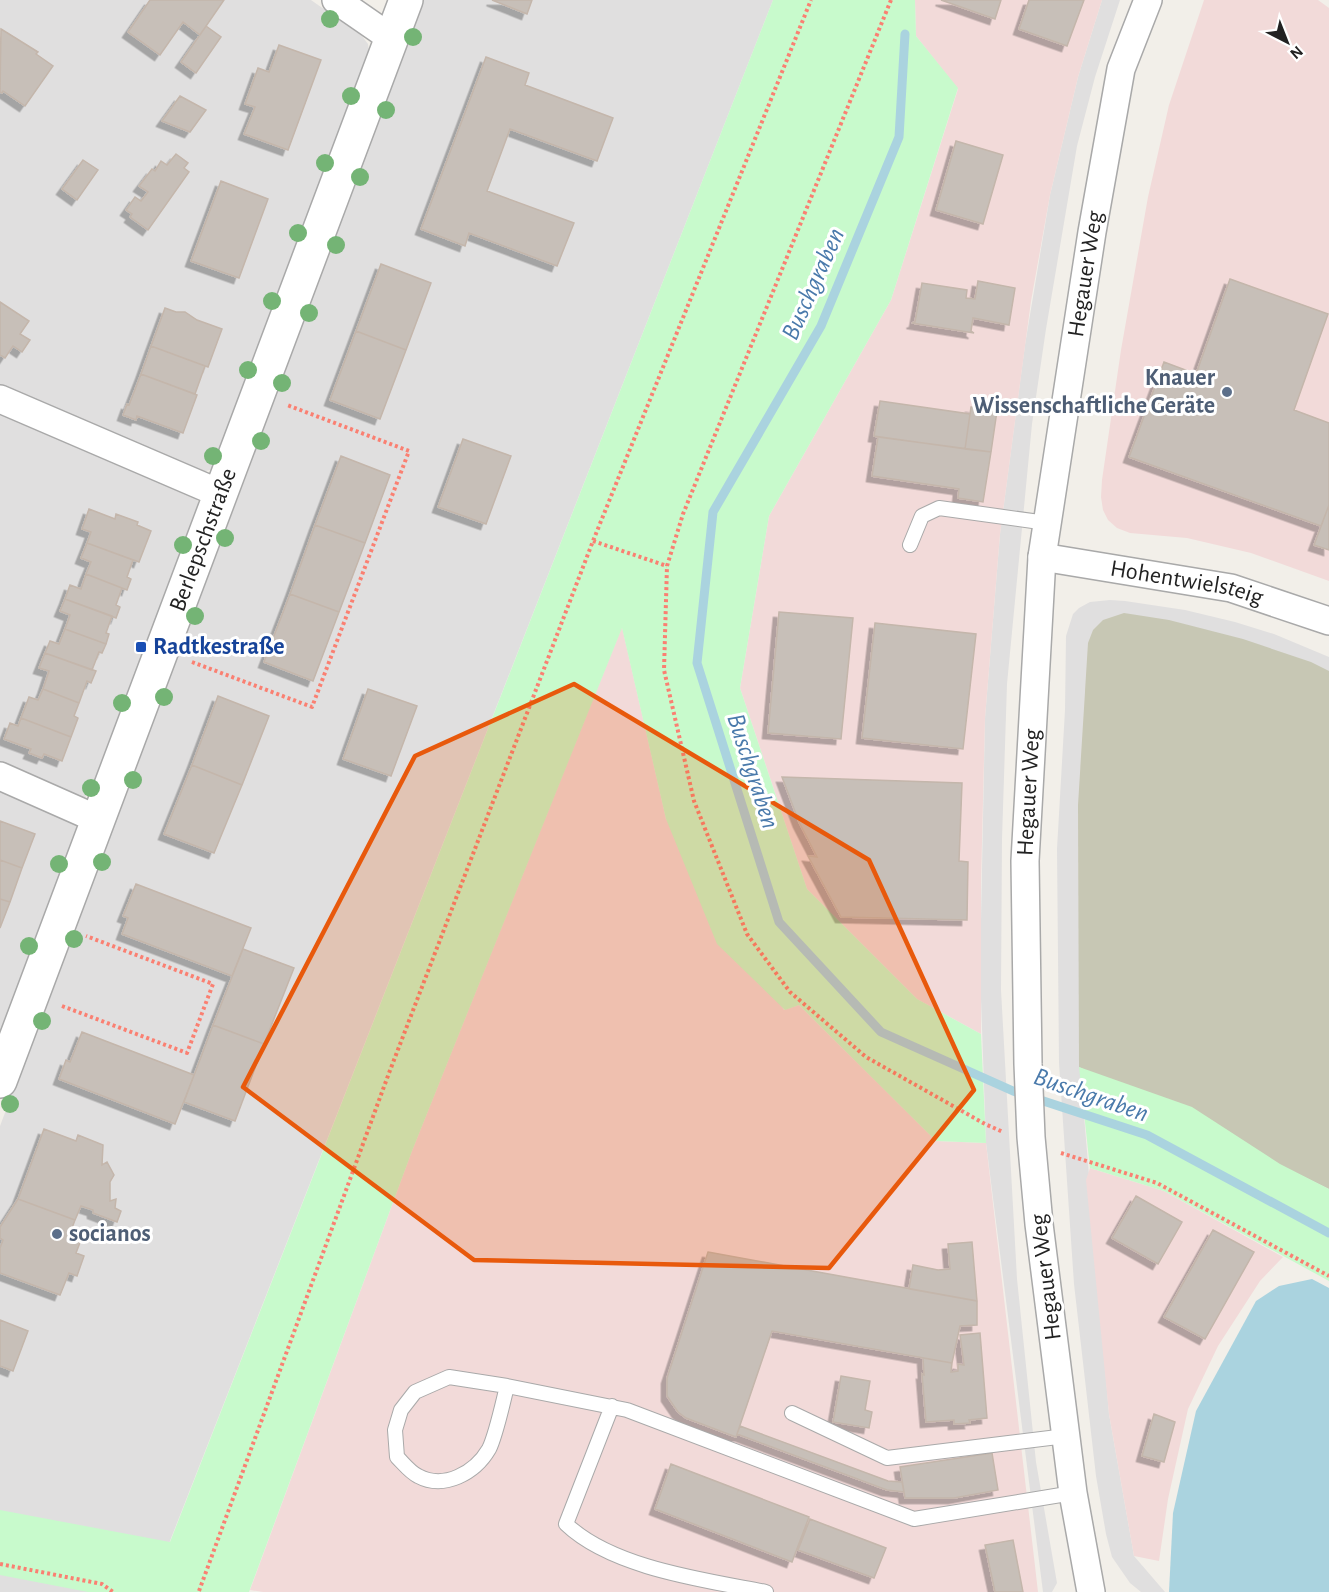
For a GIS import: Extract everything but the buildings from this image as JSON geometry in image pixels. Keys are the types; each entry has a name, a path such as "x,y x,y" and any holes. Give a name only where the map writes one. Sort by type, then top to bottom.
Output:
{"street":[{"path":"336,0 391,38"},
{"name":"Berlepschstraße","path":"0,1081 405,0"},
{"name":"Hegauer Weg","path":"1091,1592 1073,1493 1032,1140 1028,1064 1025,861 1042,557 1092,232 1121,69 1148,0"},
{"path":"0,399 221,494"},
{"name":"Hohentwielsteig","path":"1042,557 1231,588 1329,621"},
{"path":"0,776 98,819"}],"lane":[{"path":"910,545 922,516 939,508 1047,523"},
{"path":"507,1386 489,1448 473,1469 452,1479 434,1483 416,1476 397,1457 395,1430 401,1410 415,1392 449,1377 507,1386 627,1410 914,1519 1073,1493"},
{"path":"612,1406 566,1524 580,1538 648,1568 766,1592"},
{"path":"792,1413 887,1458 1066,1436"}],"path":[{"path":"204,1592 199,1591 389,1073 593,541 811,0"},
{"path":"891,0 683,514 668,566 664,670 694,801 747,934 790,992 866,1057 985,1124 1157,1183 1329,1276"},
{"path":"187,660 312,707 409,451 283,404"},
{"path":"593,541 668,566"},
{"path":"57,1004 187,1053 195,1033 213,984 83,934"},
{"path":"0,1564 102,1584 113,1592"}],"highlighted area":[{"path":"574,684 869,860 974,1090 829,1268 474,1260 243,1087 415,756"}],"shaded area":[{"path":"0,0 311,0 362,36 368,44 369,52 214,467 210,470 201,472 0,385"},
{"path":"421,0 773,0 150,1592 0,1592 0,1126 250,466 327,249"},
{"path":"915,0 1102,0 1078,77 1050,195 1031,301 1000,534 985,718 981,883 981,1034 917,999 807,889 740,688 769,516 891,300 958,89 916,36"},
{"path":"1102,0 1120,0 1095,77 1077,146 1046,329 1032,424 1007,684 1002,839 1001,990 1017,1279 1036,1462 1057,1583 1052,1592 1043,1592 986,1143 980,970 985,718 1000,534 1025,345 1050,195 1078,77"},
{"path":"1204,0 1318,0 1329,8 1329,581 1251,553 1187,538 1130,533 1117,528 1108,520 1103,510 1102,480 1121,350 1148,197 1169,105"},
{"path":"0,411 194,495 199,503 200,510 92,793 83,798 78,798 0,763"},
{"path":"1110,600 1185,610 1235,622 1274,634 1329,657 1329,1189 1080,1068 1109,1414 1134,1556 1165,1592 1141,1592 1130,1583 1112,1557 1106,1534 1096,1476 1074,1284 1059,1063 1057,849 1065,710 1066,636 1073,614 1079,608 1090,602"},
{"path":"1124,613 1169,620 1243,639 1311,662 1329,671 1329,1189 1079,1067 1078,805 1088,643 1093,630 1103,620"},
{"path":"622,627 666,819 784,1010 799,1005 936,1141 986,1143 1038,1592 263,1592 250,1590 412,1151"},
{"path":"0,786 76,824 77,832 0,1038"},
{"path":"1090,1168 1164,1191 1283,1257 1260,1281 1218,1346 1188,1409 1168,1499 1159,1561 1134,1556 1109,1414 1086,1180"}],"green space":[{"path":"773,0 915,0 916,36 958,88 891,300 769,516 740,688 807,889 917,999 981,1034 986,1143 936,1141 799,1005 785,1010 717,944 666,819 622,628 412,1151 249,1592 88,1592 0,1575 0,1510 170,1542"},
{"path":"1079,1067 1192,1107 1280,1164 1329,1189 1329,1281 1164,1191 1090,1168"}],"water":[{"path":"1312,1279 1329,1288 1329,1592 1169,1592 1173,1513 1196,1411 1256,1301 1279,1286"}],"waterway":[{"name":"Buschgraben","path":"905,34 899,137 821,326 713,512 697,663 779,922 881,1032 1013,1091 1147,1135 1329,1233"}],"place":[{"name":"Knauer Wissenschaftliche Geräte","path":"1227,392"},
{"name":"Radtkestraße","path":"141,647"},
{"name":"socianos","path":"57,1234"}]}
